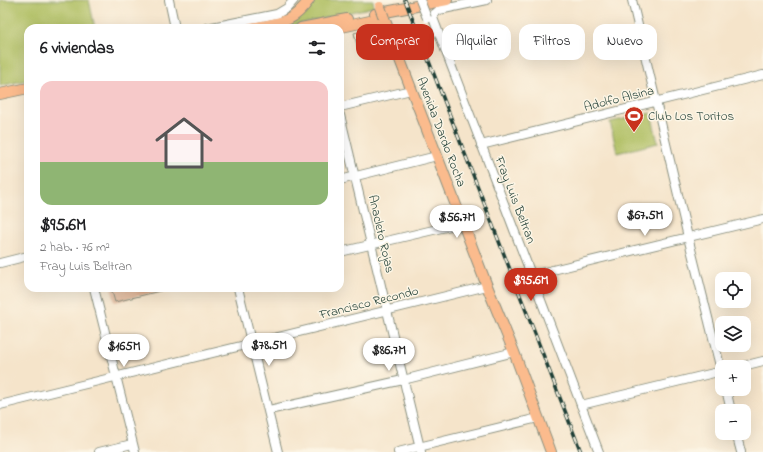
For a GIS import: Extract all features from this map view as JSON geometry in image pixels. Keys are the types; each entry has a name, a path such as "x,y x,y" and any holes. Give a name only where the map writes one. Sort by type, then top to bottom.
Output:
{"main road":[{"path":"270,24 289,20 300,12 309,0"},
{"path":"322,24 447,0"},
{"name":"Avenida Dardo Rocha","path":"379,3 411,90 514,352 551,452"},
{"path":"344,27 384,18"},
{"path":"0,94 24,89"}],"street":[{"path":"169,0 174,24"},
{"path":"226,24 283,12 294,0"},
{"name":"Fray Luis Beltran","path":"420,0 430,16 440,54 452,70 600,452"},
{"path":"430,16 438,10 487,0"},
{"path":"632,0 688,237 719,360"},
{"name":"Adolfo Alsina","path":"481,145 763,75"},
{"path":"344,106 411,90"},
{"name":"Anacleto Rojas","path":"344,130 403,380 421,449"},
{"path":"344,179 437,156"},
{"path":"532,275 763,219"},
{"path":"344,251 463,223"},
{"path":"0,263 24,257"},
{"name":"Francisco Recondo","path":"0,405 487,286"},
{"path":"95,292 134,448 99,452"},
{"path":"239,292 278,452"},
{"path":"269,410 403,380 514,352"},
{"path":"751,364 763,361"},
{"path":"581,405 715,374"},
{"path":"398,452 421,449 538,418"},
{"path":"738,440 741,452"}],"green space":[{"path":"0,0 89,0 94,24 24,24 24,81 0,86"},
{"path":"313,0 373,0 374,7 300,24 287,24 296,19"},
{"name":"Club Los Toritos","path":"651,113 658,143 617,153 610,122"}],"building":[{"path":"112,292 156,292 115,302"}],"railway":[{"path":"405,0 581,452"}],"place":[{"name":"Club Los Toritos","path":"634,133"}]}
